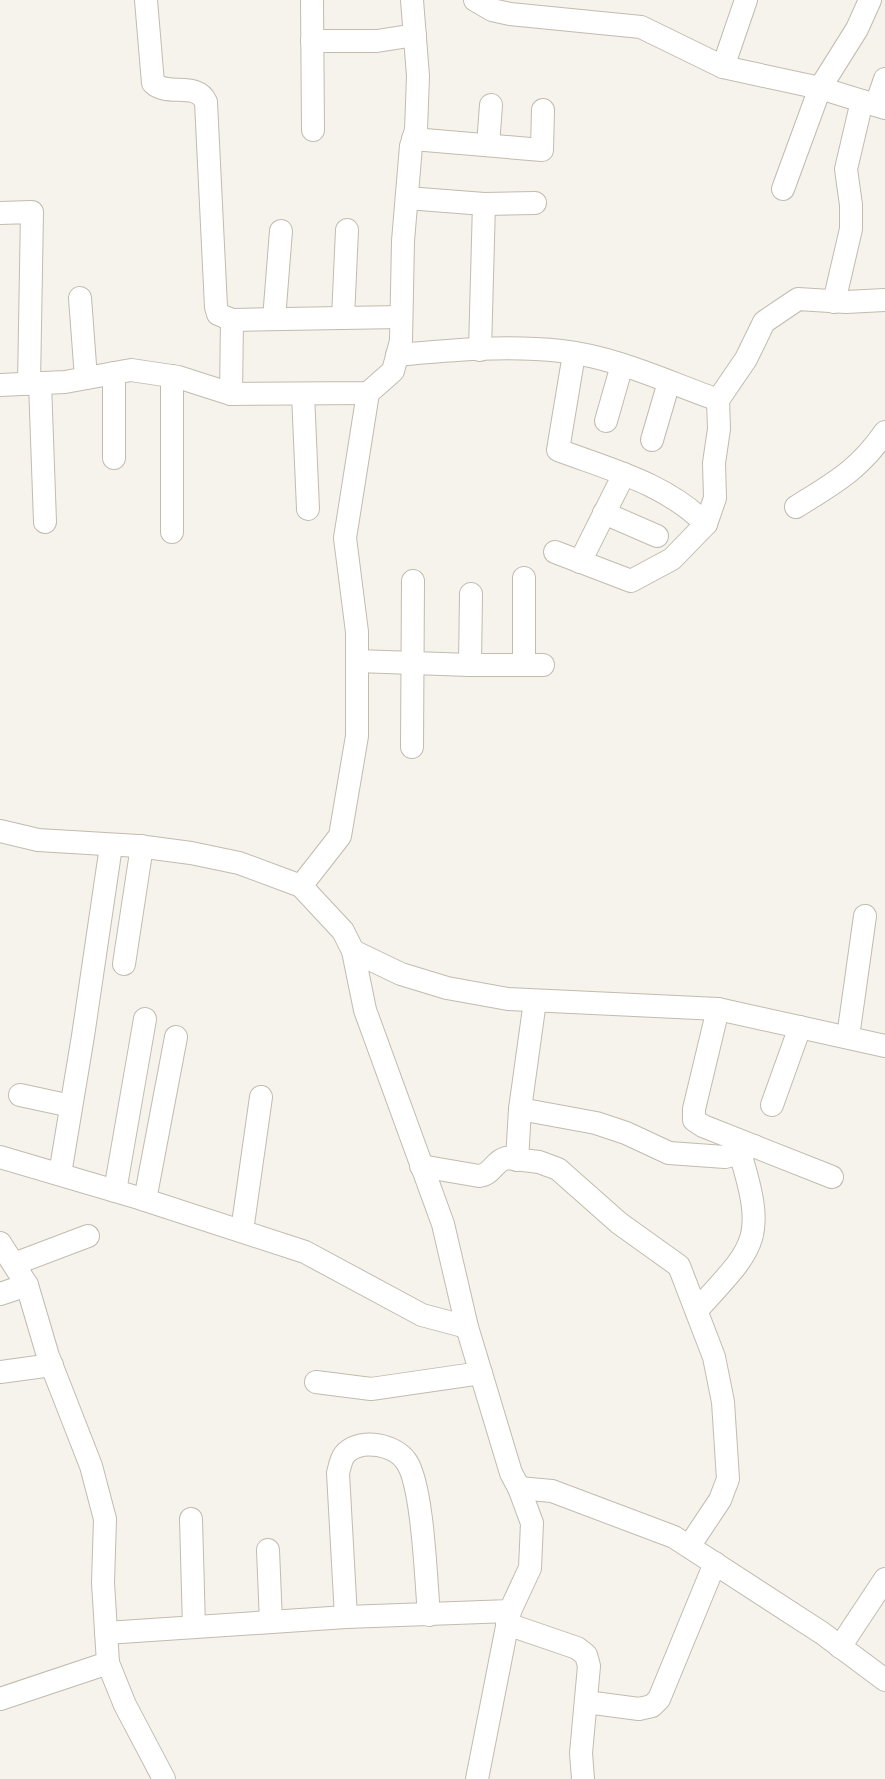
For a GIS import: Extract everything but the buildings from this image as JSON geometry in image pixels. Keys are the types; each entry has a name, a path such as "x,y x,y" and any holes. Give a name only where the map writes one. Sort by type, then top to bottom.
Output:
{"street":[{"path":"146,0 153,83 160,88 195,91 206,102 216,307 218,314 232,320 401,317"},
{"path":"312,0 313,130"},
{"path":"301,886 340,836 357,736 357,632 345,538 368,393 393,371 401,341 407,198 413,139 416,130 418,76 412,0"},
{"path":"475,0 492,10 510,14 641,27 723,67 820,88 874,105"},
{"path":"723,67 746,0"},
{"path":"783,189 820,88 857,29 870,0"},
{"path":"876,0 877,6 885,8"},
{"path":"312,41 377,41 415,35"},
{"path":"834,302 851,229 851,205 846,169 885,80"},
{"path":"488,145 491,105"},
{"path":"413,139 542,150 544,110"},
{"path":"407,198 484,204 535,203"},
{"path":"480,350 484,204"},
{"path":"0,213 32,212 34,384 45,522"},
{"path":"344,318 346,230"},
{"path":"274,319 281,231"},
{"path":"80,298 86,378"},
{"path":"555,552 631,581 672,559 706,524 716,498 714,463 719,430 718,400 746,359 764,322 798,299 834,302 873,302 885,300"},
{"path":"231,394 232,320"},
{"path":"397,355 480,350 561,351 622,365 718,400"},
{"path":"574,354 558,450 648,482 678,500 706,524"},
{"path":"606,421 622,365"},
{"path":"0,385 34,384 131,370 172,376 231,394 368,393"},
{"path":"114,373 114,458"},
{"path":"172,376 172,532"},
{"path":"652,440 669,382"},
{"path":"303,394 308,509"},
{"path":"796,507 857,467 870,454 885,432"},
{"path":"580,562 624,474"},
{"path":"604,513 657,536"},
{"path":"357,661 534,665 524,578"},
{"path":"412,747 413,580"},
{"path":"470,665 471,594"},
{"path":"0,831 38,840 111,846 142,846 192,853 239,863 301,886 343,931 353,951 366,1010 420,1166 444,1224 467,1327 511,1473 520,1488 532,1523 530,1568 508,1617 477,1779"},
{"path":"60,1174 111,846"},
{"path":"124,964 142,846"},
{"path":"848,1037 865,916"},
{"path":"353,951 401,974 447,988 508,999 718,1009 885,1046"},
{"path":"517,1160 520,1109 535,1001"},
{"path":"718,1009 694,1109 694,1120 747,1150 832,1177"},
{"path":"114,1191 145,1020"},
{"path":"772,1105 800,1027"},
{"path":"145,1200 176,1037"},
{"path":"20,1095 71,1106"},
{"path":"242,1231 261,1096"},
{"path":"520,1109 596,1123 626,1133 669,1153 725,1157 747,1150"},
{"path":"697,1310 741,1260 751,1241 753,1202 747,1150"},
{"path":"0,1157 145,1200 305,1252 422,1314 467,1327"},
{"path":"420,1166 484,1176 501,1159 539,1162 558,1170 630,1232 674,1262 683,1272 720,1381 728,1479 720,1500 690,1545"},
{"path":"14,1264 88,1236"},
{"path":"0,1243 28,1285 52,1365 91,1466 105,1519 104,1583 108,1663 125,1705 164,1779"},
{"path":"0,1294 28,1285"},
{"path":"0,1372 52,1365"},
{"path":"316,1382 371,1389 481,1373"},
{"path":"346,1617 338,1473 341,1460 348,1451 361,1446 376,1445 395,1450 406,1461 416,1488 429,1615"},
{"path":"520,1488 552,1491 674,1536 840,1647 885,1680"},
{"path":"191,1519 194,1627"},
{"path":"268,1550 270,1622"},
{"path":"586,1702 639,1709 652,1706 658,1699 715,1563"},
{"path":"840,1647 885,1578"},
{"path":"106,1633 346,1617 429,1615 508,1617 577,1648 586,1655 589,1666 581,1754 583,1779"},
{"path":"0,1699 108,1663"}]}
